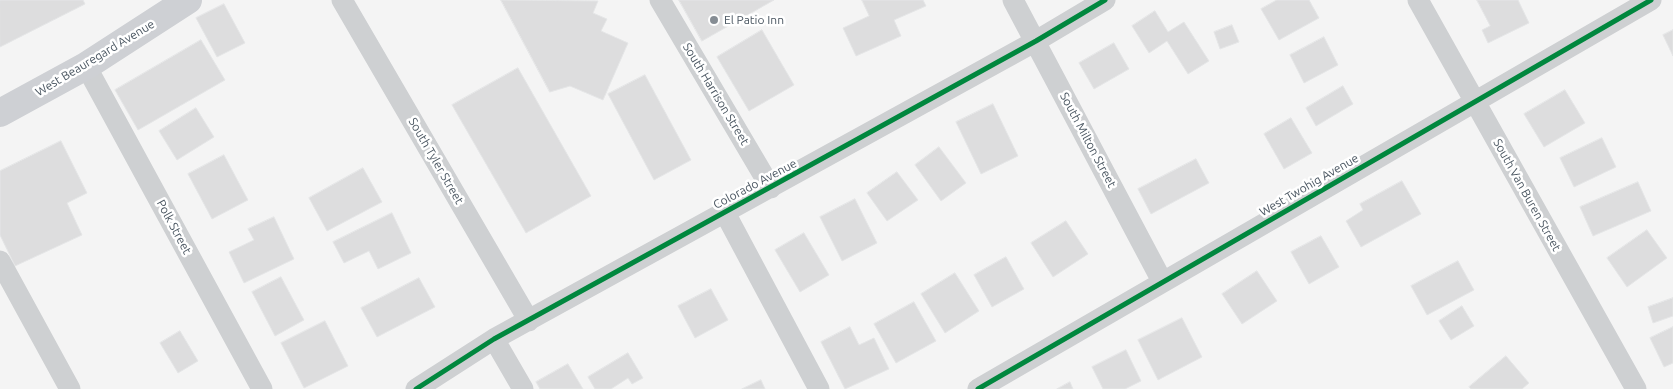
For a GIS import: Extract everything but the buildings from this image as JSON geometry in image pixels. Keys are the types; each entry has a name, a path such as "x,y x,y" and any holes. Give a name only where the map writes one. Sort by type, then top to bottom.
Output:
{"street":[{"name":"West Beauregard Avenue","path":"0,113 86,66 188,0"},
{"name":"South Tyler Street","path":"342,0 529,321"},
{"name":"South Harrison Street","path":"660,0 771,188"},
{"name":"South Milton Street","path":"1013,0 1162,281"},
{"name":"Colorado Avenue","path":"416,389 494,340 724,211 771,188 1036,41 1105,0"},
{"name":"South Van Buren Street","path":"1418,0 1636,389"},
{"name":"West Twohig Avenue","path":"978,389 1651,0"},
{"name":"Polk Street","path":"86,66 262,389"},
{"path":"724,211 819,389"},
{"path":"0,261 70,389"},
{"path":"494,340 523,389"}],"cycle path":[{"path":"416,389 494,339 1036,41 1105,0"},
{"path":"978,389 1651,0"}],"place":[{"name":"El Patio Inn","path":"714,20"}]}
